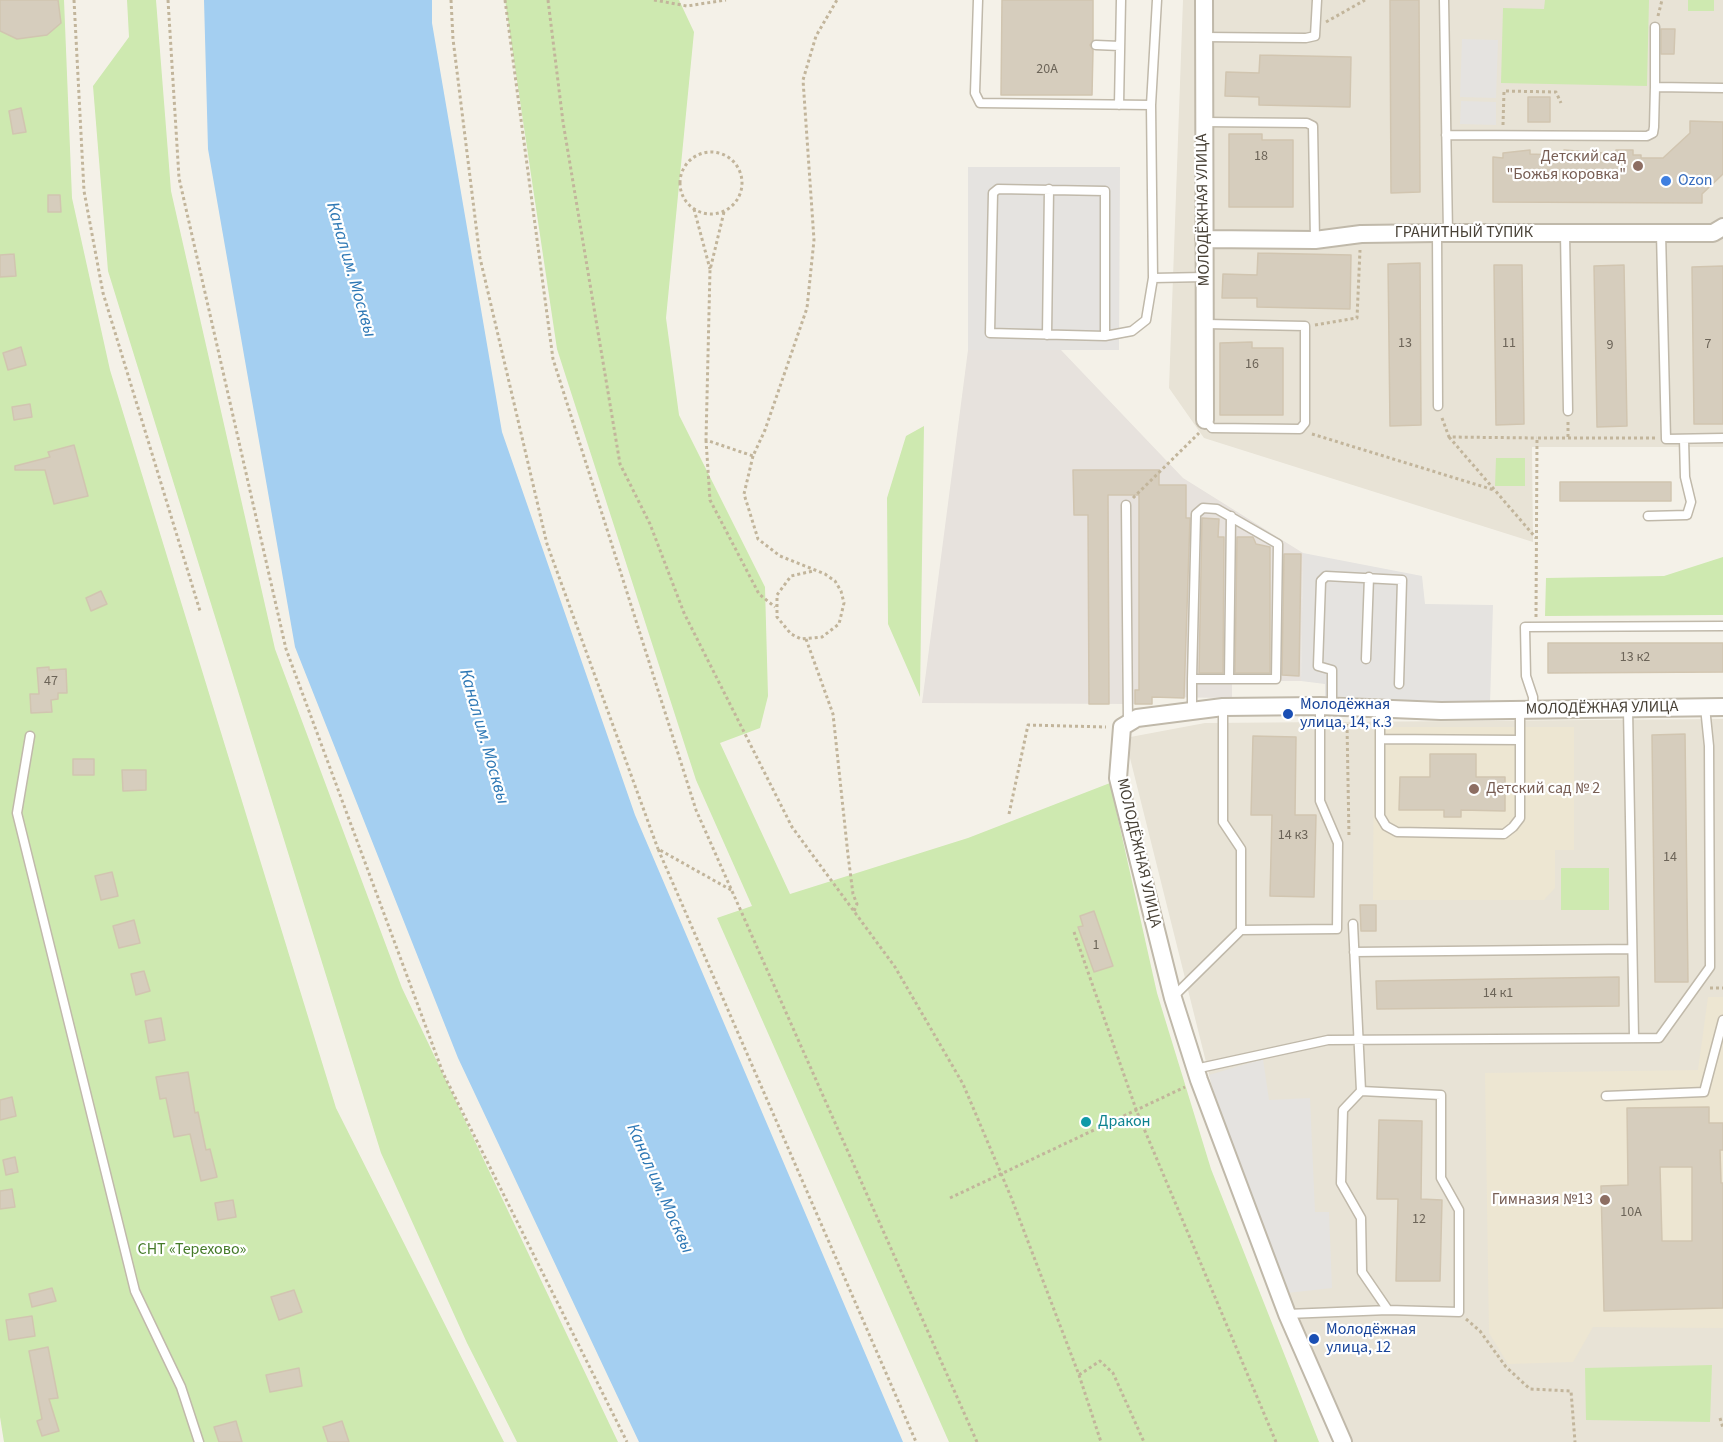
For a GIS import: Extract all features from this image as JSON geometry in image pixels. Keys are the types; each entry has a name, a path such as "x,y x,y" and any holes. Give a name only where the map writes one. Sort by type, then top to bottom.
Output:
{"street":[{"name":"МОЛОДЁЖНАЯ УЛИЦА","path":"1204,0 1206,423"},
{"name":"ГРАНИТНЫЙ ТУПИК","path":"1204,239 1315,240 1360,234 1443,233 1713,233 1723,227"},
{"name":"МОЛОДЁЖНАЯ УЛИЦА","path":"1343,1442 1287,1314 1193,1076 1119,778 1125,725 1137,718 1223,707 1333,706 1380,709 1527,710 1723,707"}],"lane":[{"path":"978,0 975,93 980,103 1151,105"},
{"path":"1119,105 1121,0"},
{"path":"1105,336 1106,191 998,189 993,194 989,328 994,334 1105,336 1132,331 1146,320 1153,278 1151,105 1157,0"},
{"path":"1204,38 1306,38 1315,36 1317,0"},
{"path":"1438,406 1446,135 1444,0"},
{"path":"1446,135 1647,136 1653,133 1655,27"},
{"path":"1096,45 1120,46"},
{"path":"1655,87 1723,88"},
{"path":"1204,122 1307,123 1313,126 1315,240"},
{"path":"1047,335 1049,189"},
{"path":"1565,232 1568,411"},
{"path":"1661,233 1666,438 1723,438"},
{"path":"1153,278 1205,277"},
{"path":"1206,324 1305,326 1305,423 1300,429 1212,428 1206,423"},
{"path":"1648,516 1687,515 1691,502 1685,477 1684,439"},
{"path":"1125,725 1126,506"},
{"path":"1192,679 1276,679 1278,544 1217,509 1203,508 1196,514 1192,679 1192,711"},
{"path":"1229,679 1231,516"},
{"path":"1173,998 1241,930 1337,929 1338,843 1320,801 1333,706 1332,670 1318,666 1321,581 1326,576 1398,578 1403,583 1400,684"},
{"path":"1366,659 1369,577"},
{"path":"1380,709 1380,816 1386,826 1397,832 1504,834 1520,818 1520,740 1527,710 1533,697 1526,676 1525,627 1723,626"},
{"path":"1223,707 1223,822 1241,849 1241,930"},
{"path":"1193,1076 1328,1041 1659,1038 1710,968 1709,746 1705,707"},
{"path":"1628,709 1634,1037"},
{"path":"30,736 17,813 135,1291 181,1387 199,1442"},
{"path":"1380,739 1520,740"},
{"path":"1353,924 1361,1091 1343,1110 1341,1183 1361,1218 1362,1272 1388,1310"},
{"path":"1354,952 1632,949"},
{"path":"1606,1096 1704,1092 1723,1020"},
{"path":"1287,1314 1388,1310 1459,1312 1459,1210 1441,1178 1441,1095 1361,1091"}],"path":[{"path":"74,0 84,191 103,293 200,611"},
{"path":"168,0 179,178 286,649 443,1073 627,1442"},
{"path":"451,0 453,39 480,258 548,544 658,849 916,1442"},
{"path":"505,0 552,359 696,810 977,1442"},
{"path":"548,0 563,122 620,464 650,524 684,614 792,827 895,967 963,1084 1001,1173 1079,1375 1101,1442"},
{"path":"654,0 687,6 726,0"},
{"path":"724,212 710,270 706,440 710,500 759,594 775,607 783,627 791,634 806,639 822,637 832,632 843,614 841,591 835,581 825,574 780,556 758,539 744,494 753,456 774,408 807,308 814,240 803,81 816,36 837,0"},
{"path":"1317,28 1365,0"},
{"path":"1655,27 1662,0"},
{"path":"1503,135 1504,91 1556,92 1561,103"},
{"path":"694,209 714,214 724,212 739,198 742,177 731,159 712,152 692,158 681,174 682,194 694,209 710,270"},
{"path":"1305,326 1357,318 1360,234"},
{"path":"1438,406 1449,437 1536,538"},
{"path":"1126,506 1206,423"},
{"path":"1300,429 1327,440 1494,490"},
{"path":"1449,437 1666,438"},
{"path":"1537,438 1537,627"},
{"path":"706,440 753,456"},
{"path":"775,607 777,595 791,576 813,571"},
{"path":"806,639 833,714 848,855 853,894 857,904 854,911"},
{"path":"1333,706 1349,844"},
{"path":"1009,814 1028,725 1125,725"},
{"path":"658,849 731,890"},
{"path":"1074,932 1137,1112 1276,1442"},
{"path":"950,1198 1137,1112 1193,1076"},
{"path":"1459,1312 1480,1331 1506,1367 1530,1389 1571,1391 1575,1442"},
{"path":"1079,1375 1100,1361 1113,1373 1144,1442"},
{"path":"1720,1418 1723,1428"}],"shaded area":[{"path":"1183,0 1723,0 1723,447 1532,447 1533,542 1204,438 1169,388"},
{"path":"1462,39 1498,40 1496,98 1460,97"},
{"path":"1461,101 1496,102 1496,125 1460,124"},
{"path":"968,167 1120,167 1119,350 968,350"},
{"path":"968,350 1061,350 1183,478 1303,553 1301,681 1232,681 1232,698 1152,697 1135,704 922,703"},
{"path":"1303,553 1422,576 1425,604 1493,605 1490,704 1325,696 1325,684 1301,681"},
{"path":"1723,719 1723,1442 1349,1442 1287,1293 1212,1086 1125,738 1205,723"},
{"name":"Детский сад № 2","path":"1374,727 1574,727 1574,850 1555,850 1555,888 1544,900 1373,900"},
{"name":"Гимназия №13","path":"1708,997 1723,997 1723,1328 1593,1327 1573,1362 1508,1364 1489,1333 1485,1073 1698,1070"},
{"path":"1263,1059 1269,1100 1310,1098 1315,1212 1329,1212 1332,1288 1287,1293 1212,1086 1209,1075"}],"green space":[{"name":"СНТ «Терехово»","path":"0,0 64,0 72,198 110,370 336,1108 504,1442 4,1442 0,1417"},
{"path":"127,0 156,0 171,191 275,649 402,988 618,1442 517,1442 467,1343 381,1153 108,271 93,86 129,37"},
{"path":"505,0 679,0 694,32 666,318 679,415 765,587 768,696 760,728 720,743 790,894 968,838 1110,783 1157,993 1211,1169 1319,1442 949,1442 717,918 752,906 696,780 557,349"},
{"path":"1545,0 1649,0 1647,86 1501,83 1503,8 1544,9"},
{"path":"1688,0 1714,0 1714,11 1688,11"},
{"path":"924,426 920,697 888,624 887,498 906,436"},
{"path":"1496,458 1525,458 1525,486 1495,486"},
{"path":"1723,557 1723,615 1545,616 1546,578 1664,576"},
{"path":"1561,868 1609,868 1609,910 1561,910"},
{"path":"1712,1365 1710,1422 1586,1420 1585,1368"}],"water":[{"name":"Канал им. Москвы","path":"204,0 432,0 432,23 502,432 635,815 903,1442 639,1442 458,1058 295,647 208,149"}],"building":[{"path":"0,0 58,0 61,23 47,35 17,39 0,31"},
{"path":"1002,0 1093,0 1093,40 1090,45 1093,50 1092,95 1001,95"},
{"path":"1390,0 1419,0 1420,192 1391,193"},
{"path":"1661,29 1675,29 1674,54 1661,54"},
{"path":"1260,55 1351,57 1350,107 1259,105 1259,97 1225,96 1226,72 1259,73"},
{"path":"1528,97 1550,97 1550,122 1528,122"},
{"path":"21,108 26,132 13,134 9,111"},
{"path":"1690,121 1723,122 1723,174 1702,194 1702,203 1493,202 1493,157 1503,158 1503,153 1530,150 1530,154 1555,155 1564,153 1564,150 1616,154 1616,150 1633,150 1633,155 1641,155 1641,158 1663,158 1690,133"},
{"path":"1229,134 1262,134 1262,140 1293,140 1293,207 1229,207"},
{"path":"48,195 60,195 61,212 48,212"},
{"path":"1258,253 1351,255 1350,309 1257,307 1257,298 1222,298 1223,274 1257,275"},
{"path":"14,254 16,276 0,277 0,255"},
{"path":"1420,263 1421,425 1390,426 1388,264"},
{"path":"1494,265 1522,265 1524,424 1496,425"},
{"path":"1624,265 1627,426 1597,427 1594,266"},
{"path":"1723,266 1723,424 1694,424 1692,267"},
{"path":"1252,342 1252,348 1283,348 1283,415 1220,415 1220,343"},
{"path":"21,347 26,365 8,370 3,353"},
{"path":"30,404 32,417 14,420 12,407"},
{"path":"74,445 88,496 54,504 45,470 15,470 15,466 50,457 48,452"},
{"path":"1073,470 1159,470 1159,485 1186,485 1186,518 1190,518 1184,698 1152,697 1152,704 1135,704 1135,690 1139,690 1139,495 1108,495 1109,704 1089,704 1088,515 1074,515"},
{"path":"1560,482 1671,482 1671,501 1560,501"},
{"path":"1202,518 1219,519 1218,537 1224,537 1223,673 1199,673"},
{"path":"1237,537 1253,537 1256,544 1270,547 1270,673 1235,673"},
{"path":"1284,554 1301,554 1299,676 1282,675"},
{"path":"101,591 107,604 91,611 86,598"},
{"path":"1548,643 1723,643 1723,672 1548,673"},
{"path":"49,667 49,670 66,669 67,693 58,693 58,699 51,700 52,712 31,713 30,694 39,694 37,668"},
{"path":"1685,734 1688,982 1655,982 1652,735"},
{"path":"1253,736 1296,737 1295,815 1316,815 1314,897 1270,896 1272,815 1251,815"},
{"path":"1430,754 1476,754 1476,777 1505,777 1505,811 1461,810 1461,817 1444,817 1444,810 1399,810 1400,777 1430,777"},
{"path":"73,759 94,759 94,775 73,775"},
{"path":"122,770 146,770 146,790 123,791"},
{"path":"112,872 118,896 101,900 95,876"},
{"path":"1360,905 1376,905 1376,931 1361,931"},
{"path":"1094,911 1113,966 1094,972 1078,927 1083,926 1080,916"},
{"path":"134,920 140,943 119,948 113,926"},
{"path":"144,971 150,991 136,995 131,974"},
{"path":"1619,977 1619,1006 1377,1009 1376,981"},
{"path":"161,1018 165,1040 149,1043 145,1021"},
{"path":"188,1072 195,1113 198,1112 206,1150 210,1149 217,1177 201,1181 190,1134 174,1137 166,1098 160,1099 156,1077"},
{"path":"12,1097 16,1116 0,1120 0,1100"},
{"path":"1709,1107 1709,1123 1723,1123 1723,1150 1720,1150 1721,1183 1723,1183 1723,1308 1604,1311 1601,1186 1628,1185 1627,1108","holes":["1660,1167 1692,1167 1692,1241 1662,1241"]},
{"path":"1379,1120 1422,1121 1421,1199 1442,1200 1440,1281 1396,1281 1398,1199 1377,1199"},
{"path":"15,1157 18,1172 6,1175 3,1160"},
{"path":"12,1189 15,1207 0,1209 0,1191"},
{"path":"233,1200 236,1217 218,1220 215,1203"},
{"path":"52,1288 56,1301 32,1307 29,1294"},
{"path":"294,1290 302,1312 279,1320 271,1297"},
{"path":"32,1316 35,1336 9,1340 6,1320"},
{"path":"48,1347 58,1398 49,1399 59,1431 42,1436 37,1421 42,1419 29,1351"},
{"path":"299,1368 302,1386 270,1392 266,1375"},
{"path":"236,1421 242,1442 219,1442 214,1427"},
{"path":"342,1421 349,1442 328,1442 323,1427"}],"place":[{"name":"Детский сад \"Божья коровка\"","path":"1638,166"},
{"name":"Ozon","path":"1666,181"},
{"name":"Молодёжная улица, 14, к.3","path":"1288,714"},
{"name":"Детский сад № 2","path":"1474,789"},
{"name":"Дракон","path":"1086,1122"},
{"name":"Гимназия №13","path":"1605,1200"},
{"name":"Молодёжная улица, 12","path":"1314,1339"}]}
